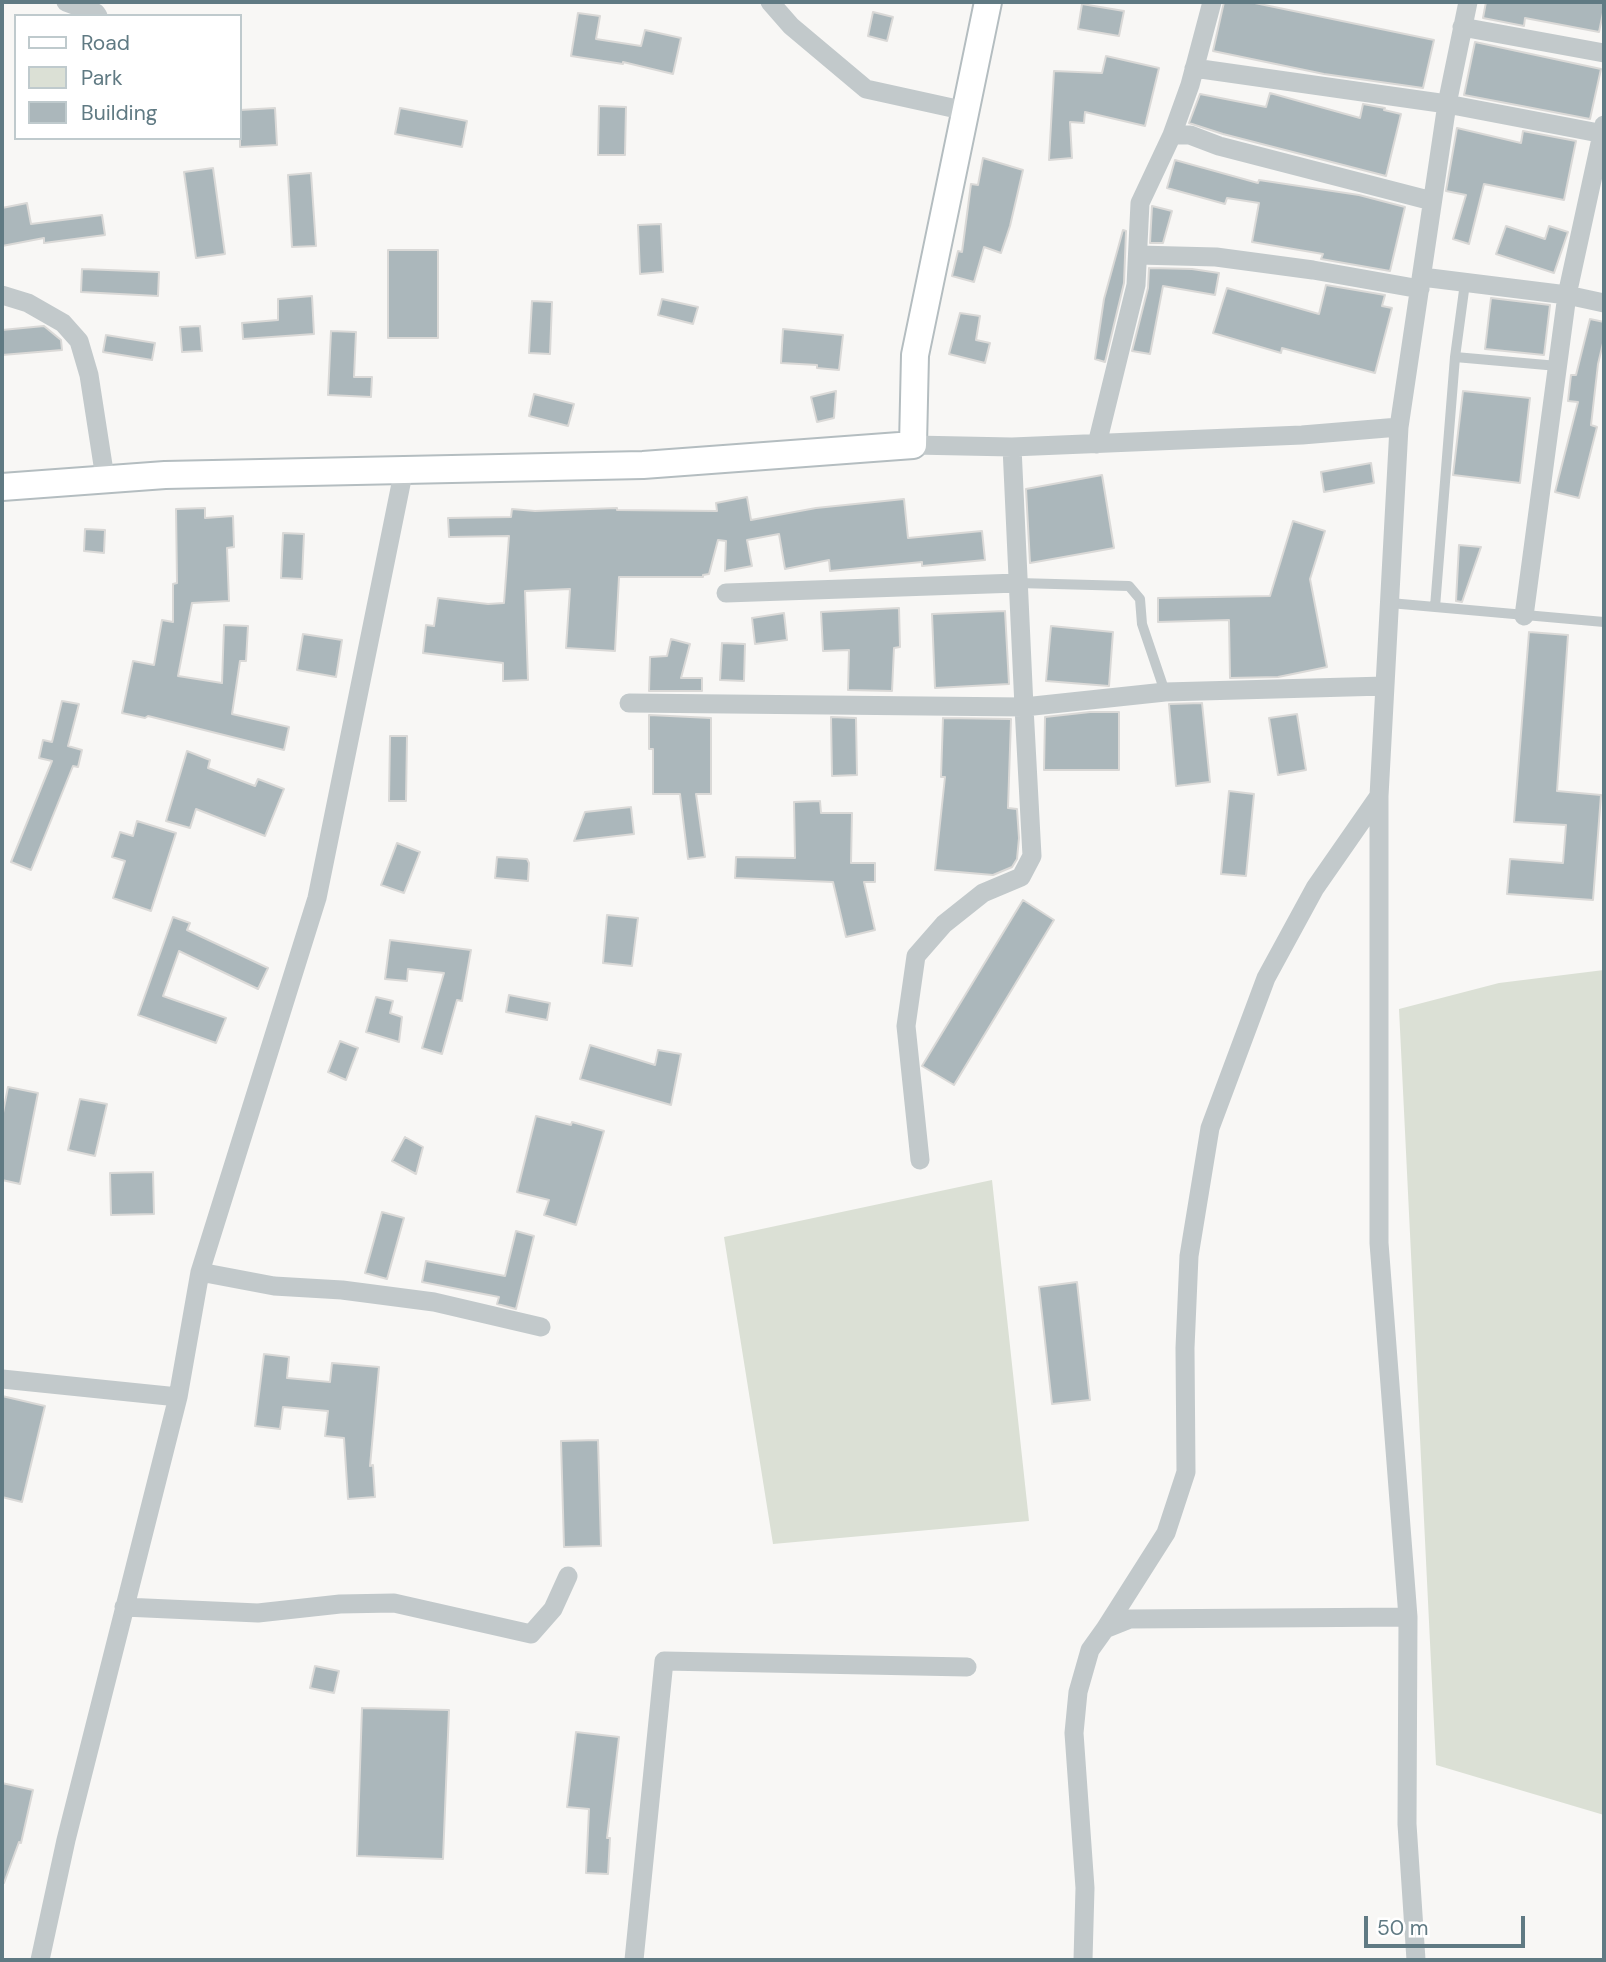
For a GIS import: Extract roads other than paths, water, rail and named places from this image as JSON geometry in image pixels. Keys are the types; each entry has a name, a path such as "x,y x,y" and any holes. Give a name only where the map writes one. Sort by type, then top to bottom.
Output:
{"street":[{"path":"66,2 97,14"},
{"path":"771,2 791,26 866,89 966,111"},
{"path":"913,445 915,355 988,2"},
{"path":"1097,444 1136,285 1140,203 1172,135 1212,2"},
{"path":"1416,1960 1407,1825 1408,1617 1379,1243 1380,796 1399,427 1447,104 1468,2"},
{"path":"1462,27 1604,52"},
{"path":"1194,68 1447,104 1604,131 1567,295 1524,616"},
{"path":"1172,135 1190,135 1219,146 1432,201"},
{"path":"1138,255 1216,257 1421,283 1465,282 1567,295 1604,303"},
{"path":"2,296 28,303 63,323 79,341 89,375 106,478"},
{"path":"2,487 106,478 643,465 913,445 1012,447 1097,444 1302,435 1399,427"},
{"path":"920,1160 906,1026 916,956 944,923 983,893 1021,877 1032,856 1012,447"},
{"path":"40,1960 66,1840 178,1397 200,1272 317,898 404,469"},
{"path":"726,593 1018,583"},
{"path":"629,703 1024,707 1166,692 1385,686"},
{"path":"1083,1960 1085,1888 1074,1733 1078,1692 1090,1650 1166,1533 1186,1472 1185,1348 1189,1256 1210,1128 1266,978 1315,888 1380,796"},
{"path":"200,1272 274,1286 342,1290 434,1302 541,1327"},
{"path":"2,1379 178,1397"},
{"path":"124,1607 258,1613 340,1604 394,1603 531,1634 553,1609 569,1576"},
{"path":"1105,1629 1130,1619 1408,1617"},
{"path":"634,1960 664,1661 967,1667"}],"lane":[{"path":"1435,607 1455,357 1465,282"},
{"path":"1455,357 1558,366"},
{"path":"1018,583 1129,586 1140,599 1142,624 1166,692"},
{"path":"1390,603 1604,622"}]}
